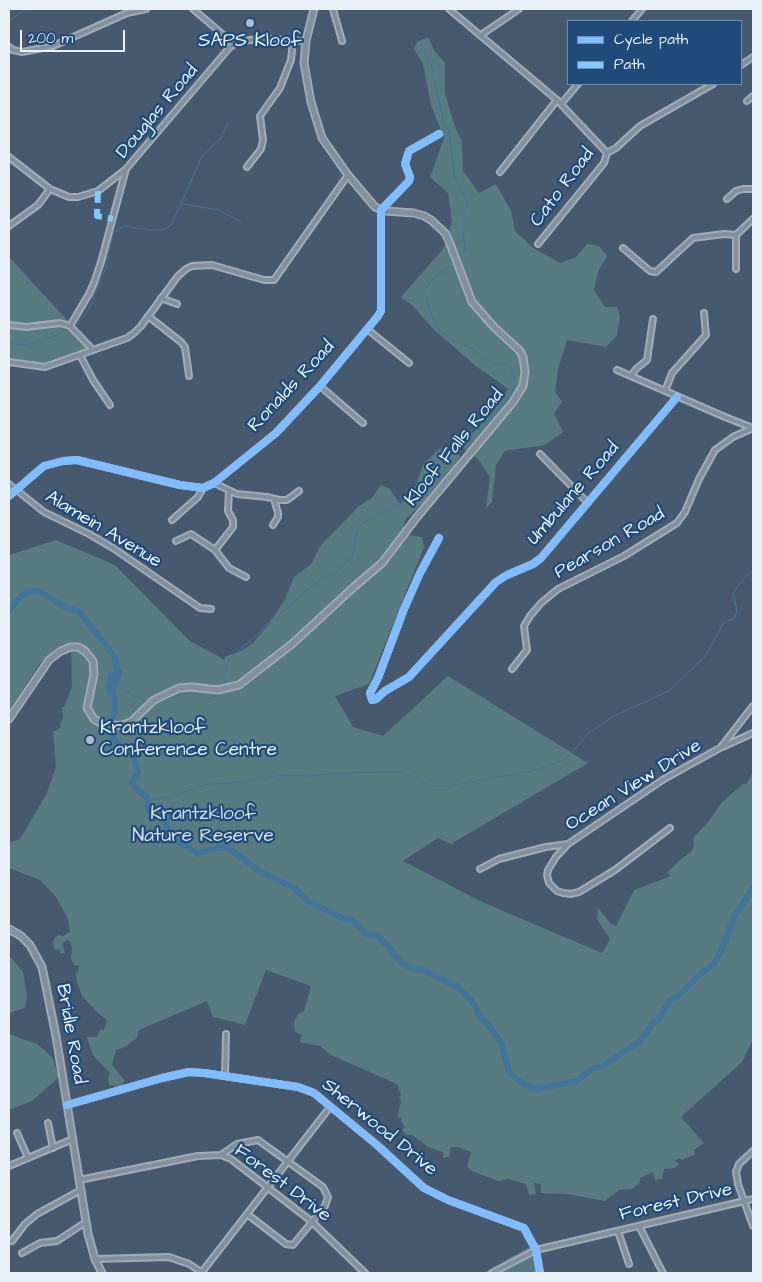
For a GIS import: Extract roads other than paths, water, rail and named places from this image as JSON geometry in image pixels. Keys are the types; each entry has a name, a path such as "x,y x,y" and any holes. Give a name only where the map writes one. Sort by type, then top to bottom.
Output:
{"main road":[{"path":"314,9 306,41 304,64 315,119 326,146 370,201 381,210"},
{"name":"Kloof Falls Road","path":"9,719 49,660 64,649 75,647 85,651 93,661 94,674 88,708 94,719 109,727 127,724 139,716 149,704 179,688 191,687 218,690 239,685 292,644 354,586 382,563 417,517 513,402 520,392 524,380 523,356 472,302 447,236 431,220 414,213 381,210"},
{"name":"Bridle Road","path":"9,929 30,944 42,967 53,1019 86,1222 95,1259 102,1273"}],"street":[{"path":"9,47 22,52 53,46 127,13 146,9"},
{"path":"193,9 234,44 250,40 269,39 306,41"},
{"path":"333,9 342,41"},
{"name":"Cato Road","path":"449,9 557,100 607,152 604,163 538,244"},
{"path":"481,35 519,9"},
{"path":"633,20 642,9"},
{"path":"247,167 261,149 263,140 260,116 280,88 288,70 293,40"},
{"name":"Douglas Road","path":"70,326 94,283 126,169 219,59 234,44"},
{"path":"742,64 753,57"},
{"path":"561,104 577,85"},
{"path":"607,152 616,148 640,126 711,85"},
{"path":"747,101 753,96"},
{"path":"500,172 557,100"},
{"path":"381,210 409,181 410,177 405,164 409,151 439,134"},
{"path":"9,157 50,189 69,197 88,195 98,191 126,169"},
{"path":"9,362 45,367 131,335 183,271 196,265 212,265 264,280 274,280 348,175"},
{"path":"9,226 38,205 50,189"},
{"path":"727,199 736,191 753,189"},
{"name":"Ronalds Road","path":"203,488 214,483 288,422 381,311 381,210"},
{"path":"736,269 736,235 753,219"},
{"path":"622,248 650,271 656,272 693,238 724,234 736,235"},
{"path":"161,298 177,304"},
{"path":"665,391 672,373 706,335 704,313"},
{"path":"148,316 181,342 184,347 189,376"},
{"path":"631,376 647,360 653,319"},
{"path":"9,325 26,327 60,323 70,326 92,350"},
{"path":"367,329 408,363"},
{"path":"80,355 93,380 110,405"},
{"path":"617,370 753,428"},
{"path":"320,386 363,423"},
{"name":"Umbulane Road","path":"439,538 420,573 404,609 378,678 370,693 372,700 409,677 496,582 533,564 541,558 677,396"},
{"name":"Pearson Road","path":"512,669 527,650 524,626 541,603 558,589 624,556 677,523 685,512 699,479 715,450 733,437 753,428"},
{"path":"540,454 588,503"},
{"path":"9,496 44,466 63,460 77,460 180,485 203,488 198,497 172,520"},
{"path":"214,483 237,494 267,496 274,499 287,500 299,491"},
{"name":"Alamein Avenue","path":"9,484 44,512 113,548 192,603 205,610 211,609"},
{"path":"215,550 234,527 233,520 228,511 229,491"},
{"path":"273,525 278,517 274,499"},
{"path":"176,541 191,534 215,550 229,568 246,577"},
{"path":"720,748 753,706"},
{"name":"Ocean View Drive","path":"670,828 587,888 571,894 557,891 549,884 548,870 556,857 568,844 664,779 720,748 753,733"},
{"path":"480,869 499,859 546,847 568,844"},
{"path":"225,1076 226,1034"},
{"name":"Sherwood Drive","path":"67,1105 182,1073 197,1072 298,1087 314,1093 377,1145 424,1188 448,1200 518,1224 524,1228 536,1250 540,1273"},
{"path":"95,1259 170,1257 189,1264 203,1273 330,1107"},
{"path":"48,1123 53,1148"},
{"path":"17,1133 28,1158"},
{"path":"9,1166 72,1140"},
{"path":"221,1155 237,1144 258,1140 323,1187 328,1196 325,1206 311,1221 297,1242 290,1245 280,1240 247,1214"},
{"path":"753,1151 739,1164 736,1172 753,1226"},
{"name":"Forest Drive","path":"79,1180 206,1155 221,1155 230,1159 311,1221 365,1273"},
{"path":"12,1240 25,1224 37,1214 81,1190"},
{"name":"Forest Drive","path":"492,1273 536,1250 753,1198"},
{"path":"22,1253 40,1243 57,1241 86,1222"},
{"path":"638,1226 663,1273"},
{"path":"618,1231 629,1264"}],"water":[{"path":"122,670 119,685 108,698 106,687 109,672"}],"waterway":[{"path":"9,21 26,9"},
{"path":"422,49 431,65 443,119 449,131 455,178 468,203 462,220 465,249 459,258"},
{"path":"78,323 89,309 105,270 113,235 124,226 152,230 165,229 172,224 202,156 220,139 229,122"},
{"path":"183,204 219,210 241,222"},
{"path":"225,686 225,672 228,660 269,622 318,581 336,572 352,557 357,533 362,523 392,508 398,501 418,490 428,475 432,463 467,436 478,423 487,422 491,419 511,397 515,378 509,366 488,361 470,347 450,339 441,332 433,319 425,294 426,289 430,282 454,262"},
{"path":"9,343 21,345 35,343 55,336 67,328"},
{"path":"148,798 171,797 207,784 234,783 282,775 310,776 333,773 397,772 411,776 431,786 442,787 533,771 557,763 567,758 588,734 612,717 669,691 706,655 724,622 734,619 737,611 733,593 745,577 753,571"},
{"path":"9,611 20,597 28,592 35,591 42,593 67,608 79,611 115,657 117,672 114,678"},
{"path":"117,687 129,692 133,697 139,697 148,704"},
{"path":"111,688 115,700 115,712 109,731 117,743 134,758 138,772 132,782 136,789 148,798 148,810 154,816 167,816 166,825 171,837 198,854 211,849 227,847 261,872 294,888 308,901 344,919 352,920 366,934 378,936 404,964 413,969 421,969 458,987 475,1005 478,1014 501,1043 510,1074 524,1084 536,1089 577,1081 592,1069 604,1065 639,1042 653,1023 660,1018 670,1000 679,996 703,972 713,965 720,954 735,915 753,889"},
{"path":"152,705 178,695 194,693 209,698 220,695 225,691"}],"place":[{"name":"SAPS Kloof","path":"250,23"},
{"name":"Krantzkloof Conference Centre","path":"90,740"}],"park label":[{"name":"Krantzkloof Nature Reserve","path":"203,826"}]}
